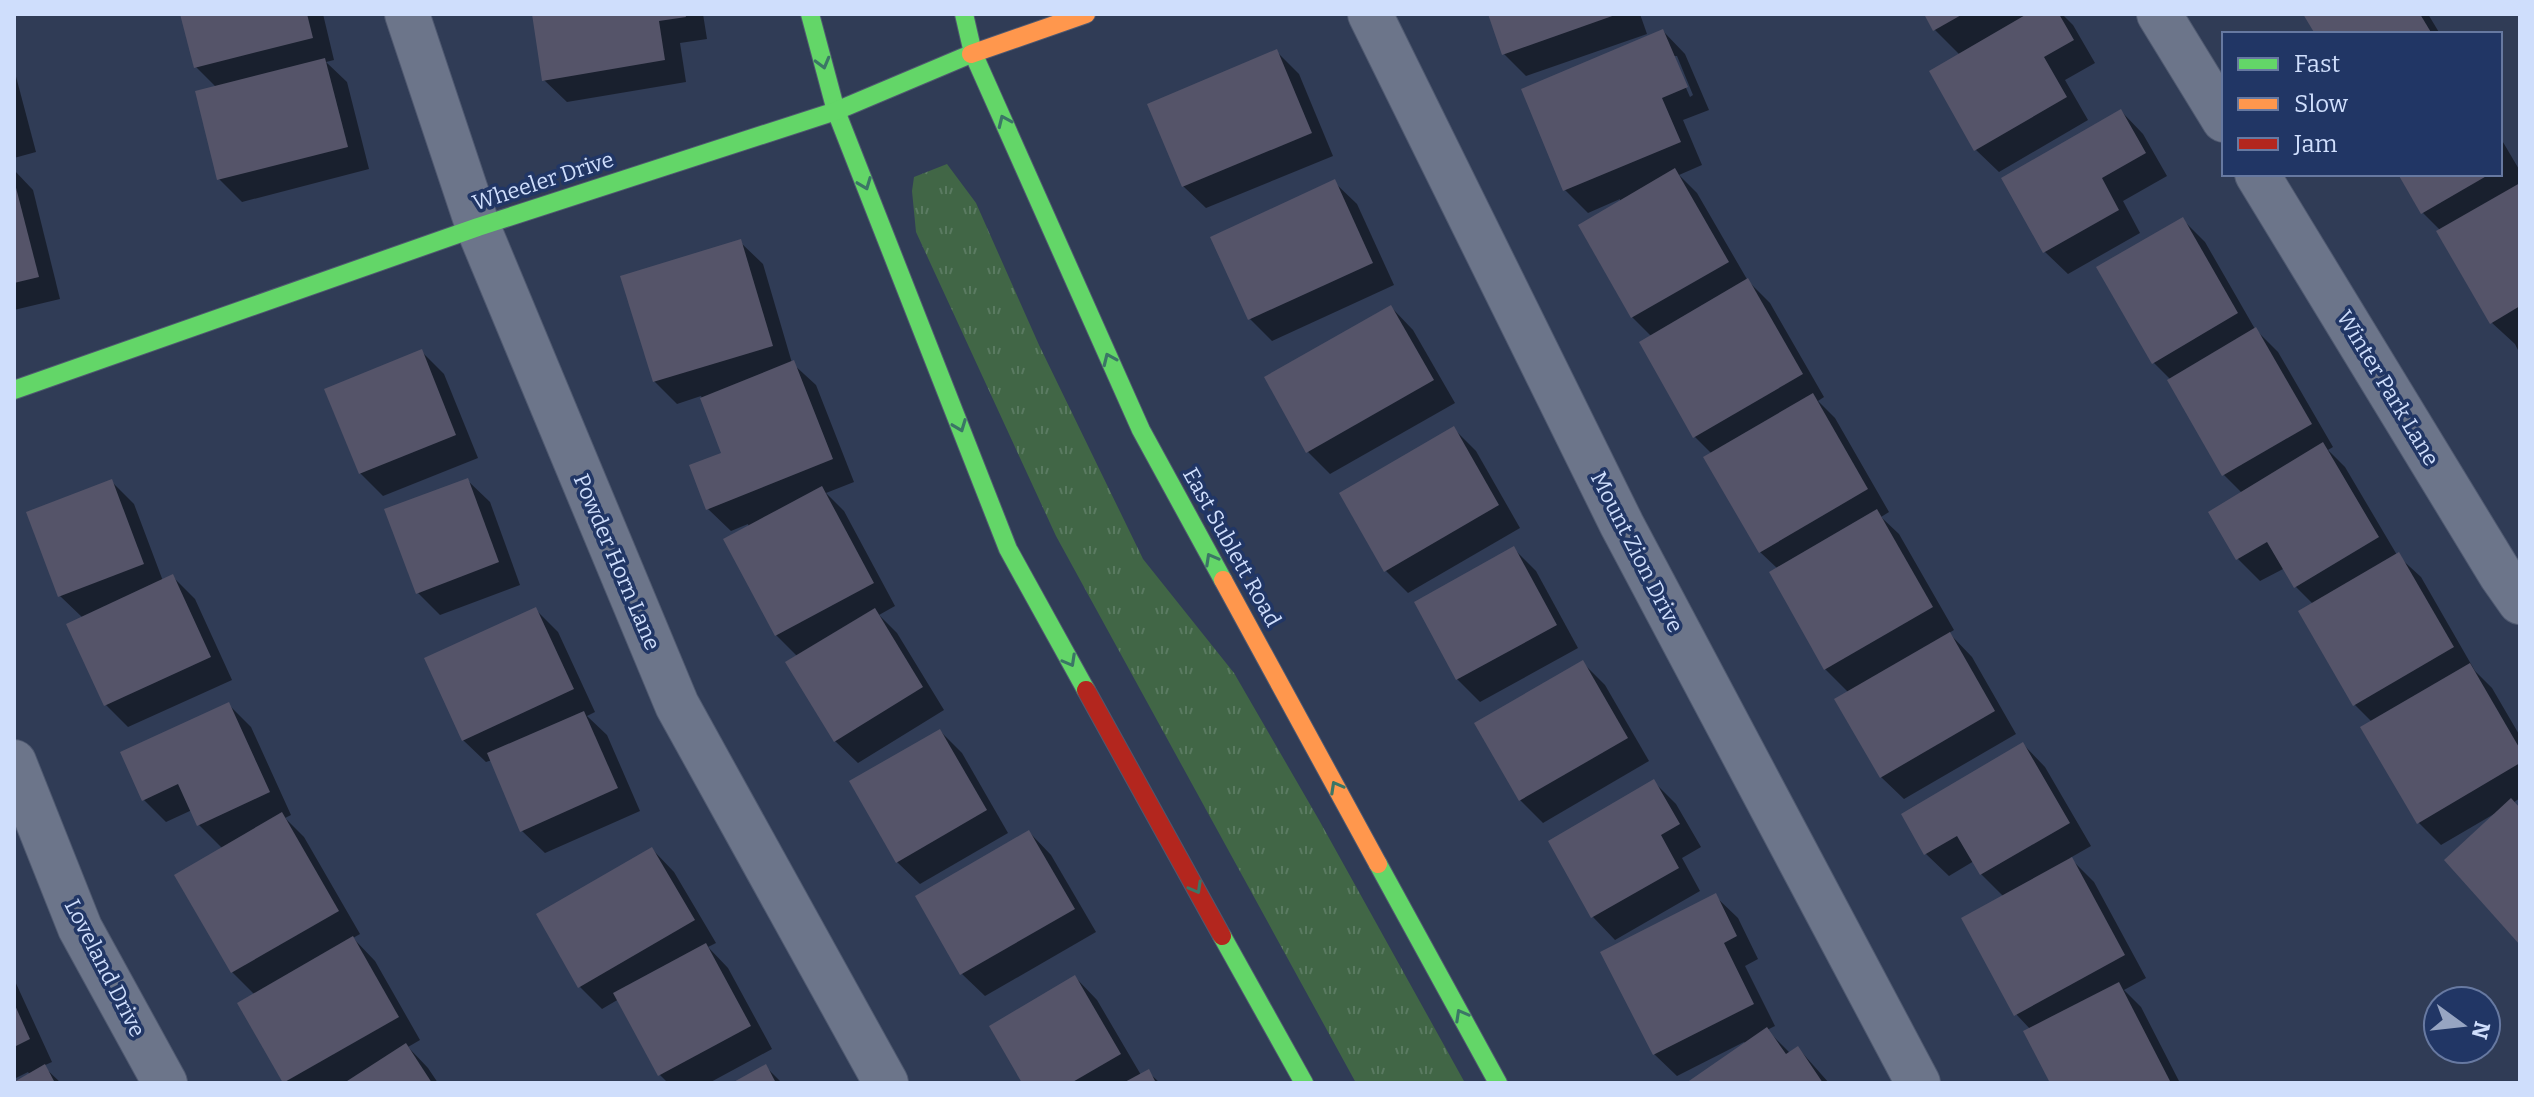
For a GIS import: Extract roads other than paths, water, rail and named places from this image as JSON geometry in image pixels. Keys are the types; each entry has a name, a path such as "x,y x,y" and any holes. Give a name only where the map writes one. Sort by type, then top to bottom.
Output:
{"main road":[{"path":"810,14 836,111 1008,549 1304,1083"},
{"name":"East Sublett Road","path":"964,14 973,53 1141,430 1498,1083"},
{"name":"Wheeler Drive","path":"14,390 478,227 836,111 973,53 1086,14"}],"street":[{"name":"Powder Horn Lane","path":"407,14 478,227 677,705 886,1083"},
{"name":"Mount Zion Drive","path":"1370,14 1622,525 1918,1083"},
{"path":"2159,14 2222,117"},
{"name":"Winter Park Lane","path":"2258,176 2520,602"},
{"name":"Loveland Drive","path":"14,762 80,928 165,1083"}]}
